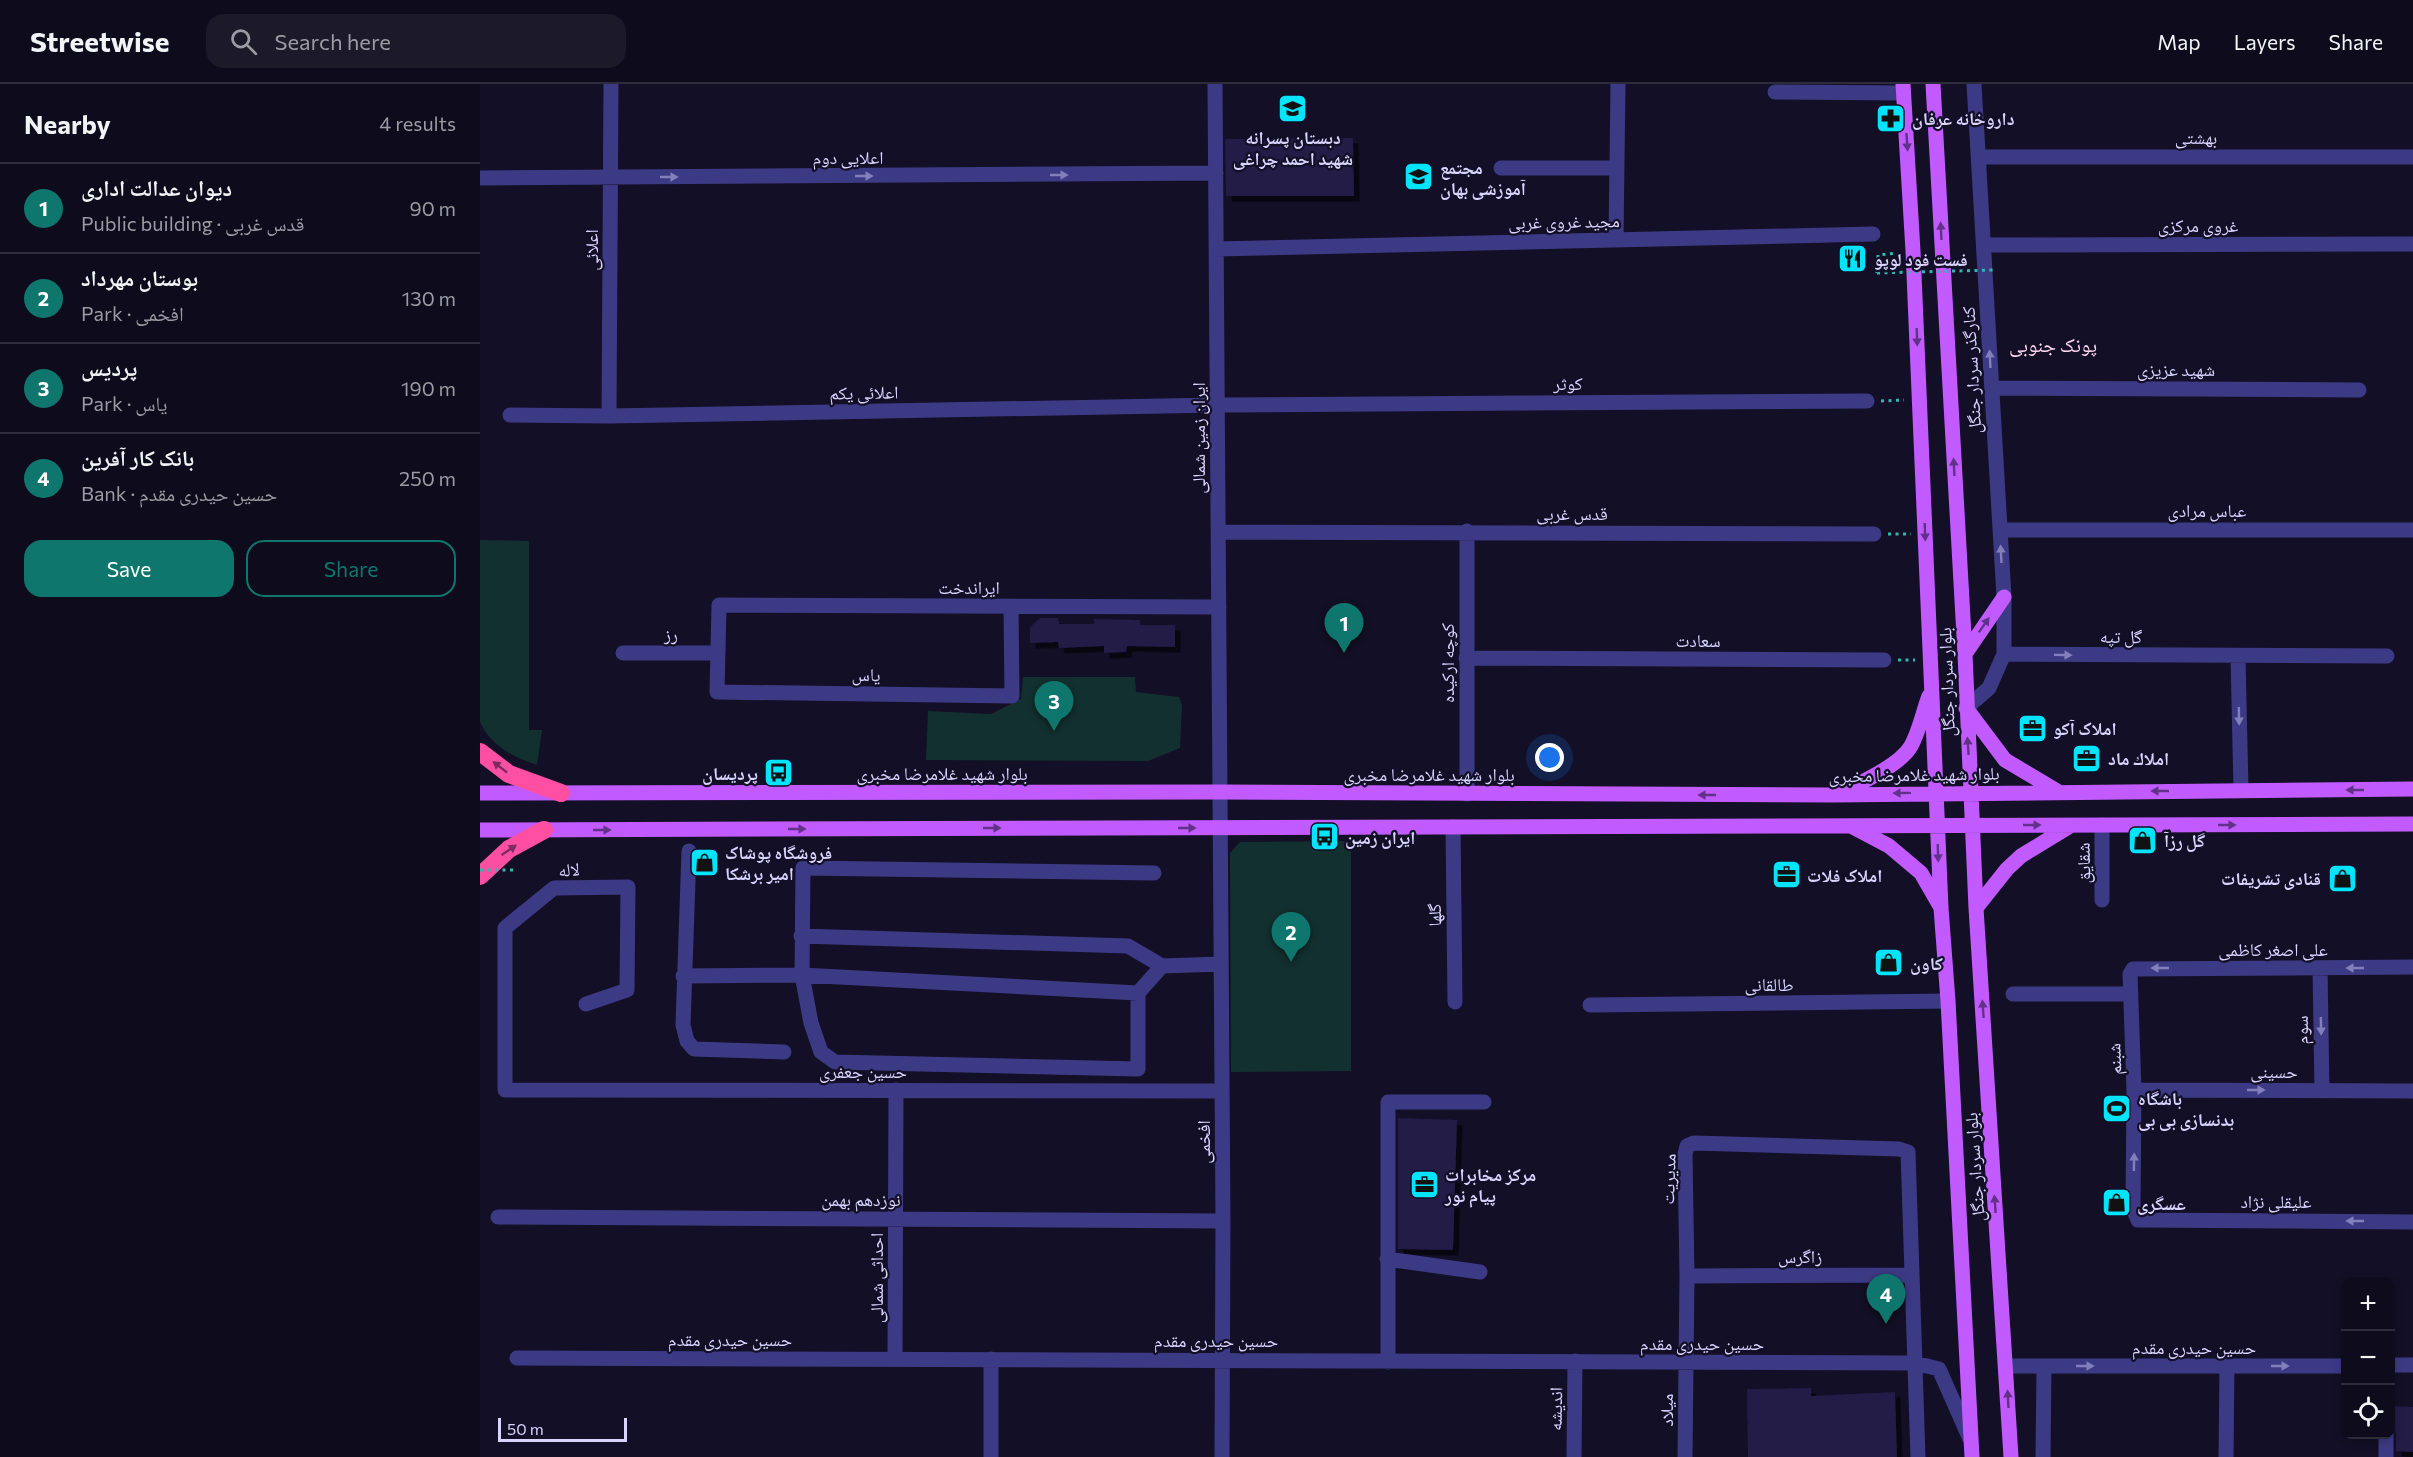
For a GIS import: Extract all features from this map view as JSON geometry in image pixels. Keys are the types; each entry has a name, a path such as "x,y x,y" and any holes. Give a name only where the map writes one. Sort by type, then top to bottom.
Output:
{"highway":[{"path":"480,752 509,774 561,793"},
{"path":"480,876 509,849 544,830"}],"main road":[{"name":"بلوار سردار جنگل","path":"1933,84 1965,654 1976,908 2011,1457"},
{"name":"بلوار سردار جنگل","path":"1903,88 1920,399 1941,908 1972,1450"},
{"path":"1965,654 2004,597"},
{"path":"1833,795 1866,781 1889,766 1910,747 1932,688"},
{"path":"1966,708 2005,759 2057,791"},
{"name":"بلوار شهید غلامرضا مخبری","path":"480,793 1220,792 1833,795 2413,789"},
{"path":"480,830 2413,824"},
{"path":"1976,908 2007,869 2021,856 2070,825"},
{"path":"1851,826 1889,846 1921,873 1941,908"}],"street":[{"name":"اعلائی","path":"609,416 611,84"},
{"name":"ایران زمین شمالی","path":"1215,84 1220,828"},
{"path":"1616,239 1618,84"},
{"name":"کنارگذر سردار جنگل","path":"1974,84 2004,597 2004,654"},
{"path":"1775,92 1903,88"},
{"name":"بهشتی","path":"1978,157 2413,157"},
{"path":"1501,168 1617,168"},
{"name":"اعلایی دوم","path":"480,178 1216,173"},
{"name":"مجید غروی غربی","path":"1216,249 1873,234"},
{"name":"غروی مرکزی","path":"1983,245 2413,244"},
{"name":"شهید عزیزی","path":"1992,388 2359,390"},
{"name":"کوثر","path":"1218,405 1867,401"},
{"name":"اعلائی یکم","path":"510,415 609,416 1218,405"},
{"name":"عباس مرادی","path":"2000,530 2413,530"},
{"name":"کوچه ارکیده","path":"1467,531 1467,794"},
{"name":"قدس غربی","path":"1218,532 1874,534"},
{"name":"ایراندخت","path":"719,604 1219,607"},
{"name":"یاس","path":"719,604 717,692 1012,696 1011,607"},
{"name":"رز","path":"623,653 718,653"},
{"path":"1966,708 1989,688 2004,654"},
{"name":"گل تپه","path":"2004,654 2388,656"},
{"path":"2238,657 2241,790"},
{"name":"سعادت","path":"1466,658 1884,660"},
{"name":"شقایق","path":"2102,825 2102,900"},
{"name":"گلها","path":"1453,827 1455,1002"},
{"name":"افخمی","path":"1220,828 1222,1457"},
{"path":"689,851 683,976 683,1025 687,1041 694,1049 784,1052"},
{"path":"1154,873 803,868 802,975 811,1023 821,1052 835,1062 1137,1070 1138,993 1162,966"},
{"name":"لاله","path":"505,1090 505,928 554,888 628,887 627,990 586,1004"},
{"path":"801,936 1128,946 1162,966 1221,964"},
{"name":"علی اصغر کاظمی","path":"2133,969 2413,967"},
{"name":"سوم","path":"2320,968 2322,1090"},
{"name":"شبنم","path":"2133,969 2130,974 2134,1090 2133,1208 2138,1220"},
{"path":"683,976 802,975 1138,993"},
{"path":"2013,994 2131,994"},
{"name":"طالقانی","path":"1590,1005 1948,1002"},
{"name":"حسین جعفری","path":"505,1090 1222,1091"},
{"name":"احداثی شمالی","path":"895,1359 896,1090"},
{"name":"حسینی","path":"2134,1090 2413,1091"},
{"path":"1388,1362 1388,1102 1484,1102"},
{"name":"مدیریت","path":"1685,1362 1687,1276 1685,1154 1687,1146 1694,1143 1899,1149 1908,1152 1912,1275"},
{"name":"نوزدهم بهمن","path":"498,1217 1223,1221"},
{"name":"علیقلی نژاد","path":"2138,1220 2413,1222"},
{"path":"1387,1259 1480,1272"},
{"path":"1912,1275 1918,1457"},
{"name":"زاگرس","path":"1687,1276 1912,1275"},
{"name":"حسین حیدری مقدم","path":"517,1358 1915,1363"},
{"path":"991,1359 991,1457"},
{"name":"اندیشه","path":"1574,1457 1575,1361"},
{"name":"میلاد","path":"1685,1362 1685,1457"},
{"path":"1915,1363 1939,1369 1972,1450"},
{"path":"2395,1365 2413,1365"},
{"name":"حسین حیدری مقدم","path":"2006,1366 2341,1366"},
{"path":"2043,1457 2044,1366"},
{"path":"2226,1457 2227,1366"},
{"path":"2386,1439 2386,1457"}],"path":[{"path":"1878,255 1877,273 1994,270"},
{"path":"1867,401 1920,399"},
{"path":"1874,534 1925,534"},
{"path":"1884,660 1931,660"},
{"path":"480,870 513,870"}],"green space":[{"path":"480,540 529,541 529,730 542,730 537,765 504,750 490,738 480,722"},
{"path":"1023,677 1135,677 1136,692 1179,697 1182,705 1180,748 1148,761 926,760 928,711 991,714 1021,699"},
{"path":"1351,841 1351,1071 1231,1072 1230,853 1240,842"}],"building":[{"path":"1353,138 1354,196 1226,196 1225,139"},
{"path":"1040,618 1058,618 1059,624 1094,624 1094,619 1140,620 1140,625 1175,625 1175,647 1127,646 1126,652 1104,653 1104,646 1059,648 1058,642 1030,643 1030,627"},
{"name":"مرکز مخابرات پیام نور","path":"1398,1118 1457,1120 1453,1250 1398,1249"},
{"path":"1811,1388 1811,1396 1895,1392 1897,1457 1748,1457 1747,1389"},
{"path":"2395,1406 2413,1407 2413,1452 2396,1451"}],"place":[{"name":"دبستان پسرانه شهید احمد چراغی","path":"1293,108"},
{"name":"داروخانه عرفان","path":"1891,118"},
{"name":"مجتمع آموزشی بهان","path":"1419,177"},
{"name":"فست فود لوپو","path":"1853,259"},
{"name":"دیوان عدالت اداری","path":"1344,653"},
{"name":"املاک آکو","path":"2032,728"},
{"name":"پردیس","path":"1054,731"},
{"name":"املاك ماد","path":"2087,758"},
{"name":"پردیسان","path":"779,773"},
{"name":"ایران زمین","path":"1324,837"},
{"name":"گل رزآ","path":"2143,840"},
{"name":"فروشگاه پوشاک امیر برشکا","path":"704,862"},
{"name":"املاک فلات","path":"1786,875"},
{"name":"قنادی تشریفات","path":"2342,878"},
{"name":"بوستان مهرداد","path":"1291,962"},
{"name":"کاون","path":"1889,963"},
{"name":"باشگاه بدنسازی بی بی","path":"2117,1108"},
{"name":"مرکز مخابرات پیام نور","path":"1424,1184"},
{"name":"عسگری","path":"2116,1203"},
{"name":"بانک کار آفرین","path":"1886,1324"}],"district":[{"name":"پونک جنوبی","path":"2053,344"}]}
